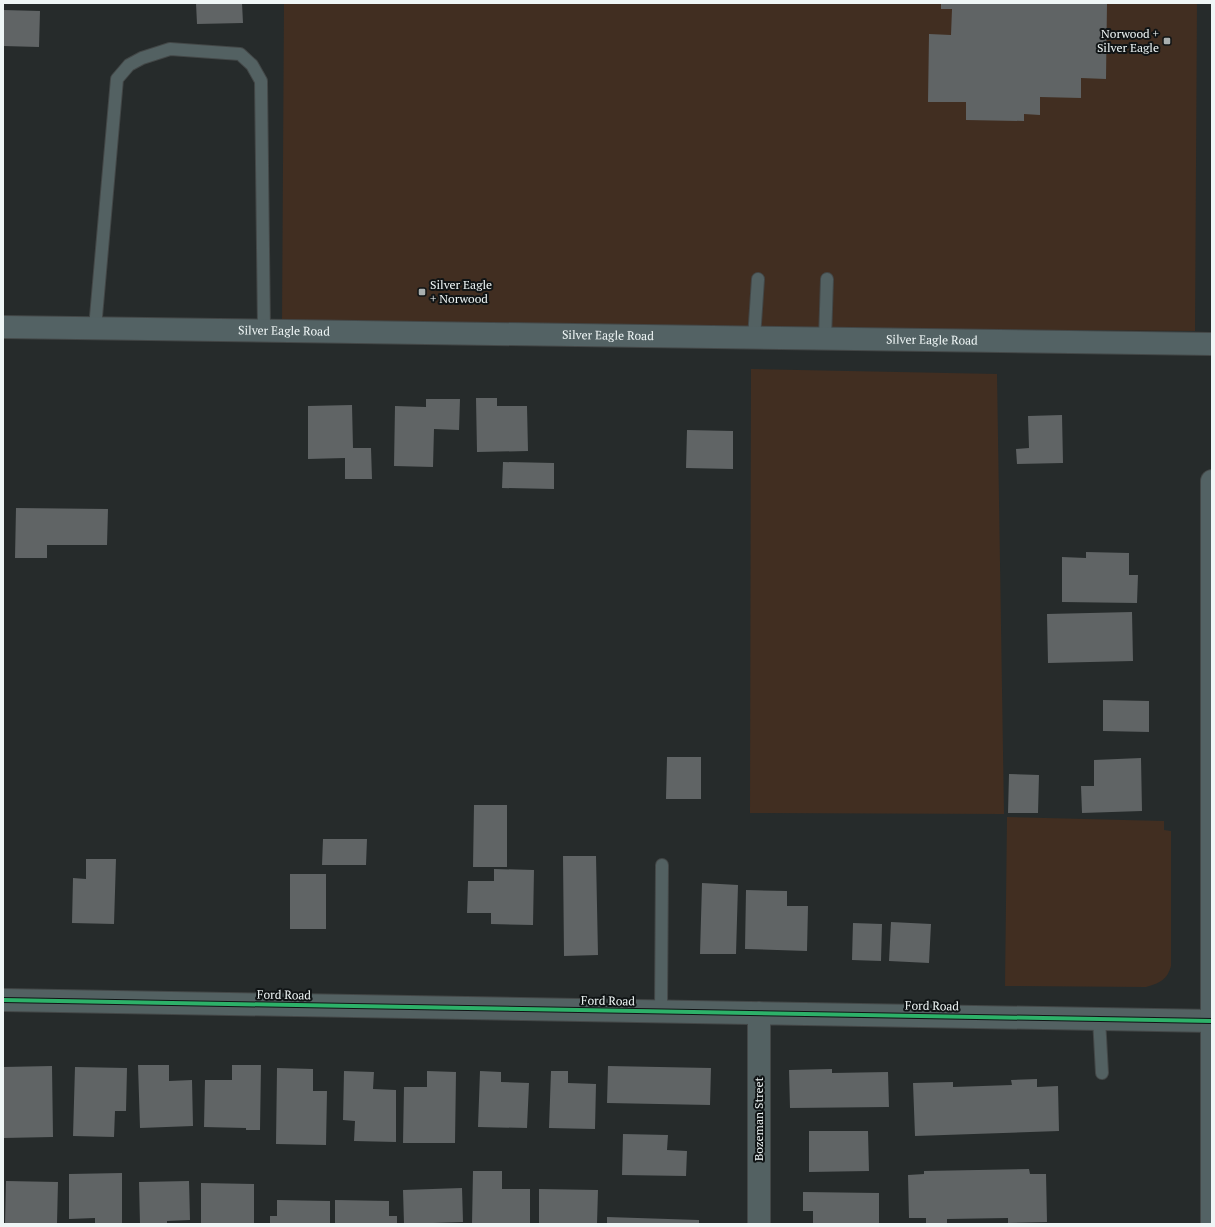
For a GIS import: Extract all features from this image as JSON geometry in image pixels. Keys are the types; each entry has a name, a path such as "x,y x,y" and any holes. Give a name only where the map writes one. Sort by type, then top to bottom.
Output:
{"main road":[{"name":"Silver Eagle Road","path":"3,326 1212,344"},
{"path":"1212,481 1212,1224"}],"street":[{"name":"Ford Road","path":"3,1000 1212,1021"},
{"name":"Bozeman Street","path":"759,1013 760,1224"}],"lane":[{"path":"95,328 117,79 129,65 142,58 170,49 240,54 252,65 261,81 264,331"},
{"path":"754,338 758,279"},
{"path":"825,339 827,279"},
{"path":"661,1011 662,865"},
{"path":"1099,1019 1102,1073"}],"shaded area":[{"path":"284,3 1197,3 1195,331 282,324"},
{"path":"751,369 997,374 1004,814 750,813"},
{"path":"1007,817 1164,821 1164,830 1171,831 1171,966 1165,978 1146,987 1005,986"}],"building":[{"path":"196,3 242,3 243,23 197,24"},
{"path":"941,3 1107,3 1106,79 1081,78 1081,98 1040,97 1040,115 1024,114 1024,121 966,120 966,102 928,102 929,34 951,35 952,9 941,9"},
{"path":"3,10 40,11 39,47 3,46"},
{"path":"476,398 497,398 497,406 527,406 528,451 477,452"},
{"path":"426,399 460,399 459,430 434,429 433,467 394,466 395,406 426,407"},
{"path":"352,405 353,448 371,448 372,479 345,479 345,458 308,459 308,406"},
{"path":"1062,415 1063,463 1017,464 1016,449 1029,448 1028,416"},
{"path":"687,430 733,431 733,469 686,468"},
{"path":"503,462 554,463 554,489 502,488"},
{"path":"16,508 108,509 107,545 47,545 47,558 15,558"},
{"path":"1086,552 1129,553 1129,575 1138,575 1137,603 1062,602 1062,557 1086,558"},
{"path":"1132,612 1133,661 1048,663 1047,614"},
{"path":"1103,700 1149,701 1149,732 1103,731"},
{"path":"667,757 701,757 701,799 666,799"},
{"path":"1141,758 1142,811 1082,813 1081,786 1094,786 1094,760"},
{"path":"1009,774 1039,775 1038,813 1008,813"},
{"path":"474,805 507,805 507,867 473,867"},
{"path":"323,839 367,839 366,865 322,865"},
{"path":"563,856 596,856 598,955 564,956"},
{"path":"86,859 116,859 114,924 72,923 73,878 86,879"},
{"path":"494,869 534,870 533,925 491,924 491,913 467,913 468,881 494,881"},
{"path":"290,874 326,874 326,929 290,929"},
{"path":"702,883 738,885 736,954 700,954"},
{"path":"746,890 787,891 787,906 808,906 807,951 745,949"},
{"path":"891,922 931,924 929,963 889,961"},
{"path":"853,923 882,924 881,961 852,960"},
{"path":"138,1065 169,1065 169,1081 192,1080 193,1126 140,1128"},
{"path":"232,1065 261,1065 260,1130 246,1130 246,1128 204,1127 205,1080 232,1080"},
{"path":"52,1066 53,1137 3,1138 3,1067"},
{"path":"608,1066 711,1068 710,1105 607,1103"},
{"path":"75,1067 127,1068 126,1111 115,1111 114,1137 73,1136"},
{"path":"277,1068 313,1069 313,1091 327,1091 326,1145 276,1144"},
{"path":"832,1069 832,1073 888,1072 889,1107 790,1108 789,1070"},
{"path":"344,1071 374,1072 373,1089 396,1090 396,1142 354,1141 355,1121 343,1120"},
{"path":"427,1071 456,1072 455,1143 403,1143 404,1087 427,1087"},
{"path":"480,1071 501,1072 501,1082 529,1083 527,1128 478,1127"},
{"path":"551,1071 568,1071 568,1083 596,1084 595,1129 549,1128"},
{"path":"1037,1079 1037,1087 1058,1086 1059,1131 915,1136 913,1083 953,1082 953,1087 1012,1085 1011,1080"},
{"path":"809,1131 868,1131 869,1171 809,1172"},
{"path":"623,1134 668,1135 667,1150 687,1151 686,1176 622,1175"},
{"path":"1029,1169 1030,1174 1046,1174 1047,1222 1008,1223 1008,1218 947,1219 947,1224 926,1224 926,1218 909,1218 908,1175 924,1174 924,1171"},
{"path":"473,1171 502,1171 502,1189 530,1189 530,1223 472,1224"},
{"path":"122,1173 122,1224 95,1224 95,1218 69,1219 69,1174"},
{"path":"6,1181 58,1182 57,1224 5,1224"},
{"path":"189,1181 190,1220 167,1221 167,1224 140,1224 139,1182"},
{"path":"201,1183 254,1184 254,1224 201,1224"},
{"path":"462,1188 463,1222 404,1224 403,1190"},
{"path":"539,1189 598,1190 597,1224 539,1224"},
{"path":"803,1192 879,1193 879,1224 813,1224 813,1211 803,1211"},
{"path":"277,1200 330,1201 330,1224 270,1224 270,1216 277,1216"},
{"path":"335,1200 389,1201 389,1216 397,1216 397,1224 335,1224"},
{"path":"607,1217 699,1220 699,1224 607,1224"}],"cycle path":[{"path":"3,1000 1212,1021"}],"place":[{"name":"Norwood + Silver Eagle","path":"1167,41"},
{"name":"Silver Eagle + Norwood","path":"422,292"}]}
